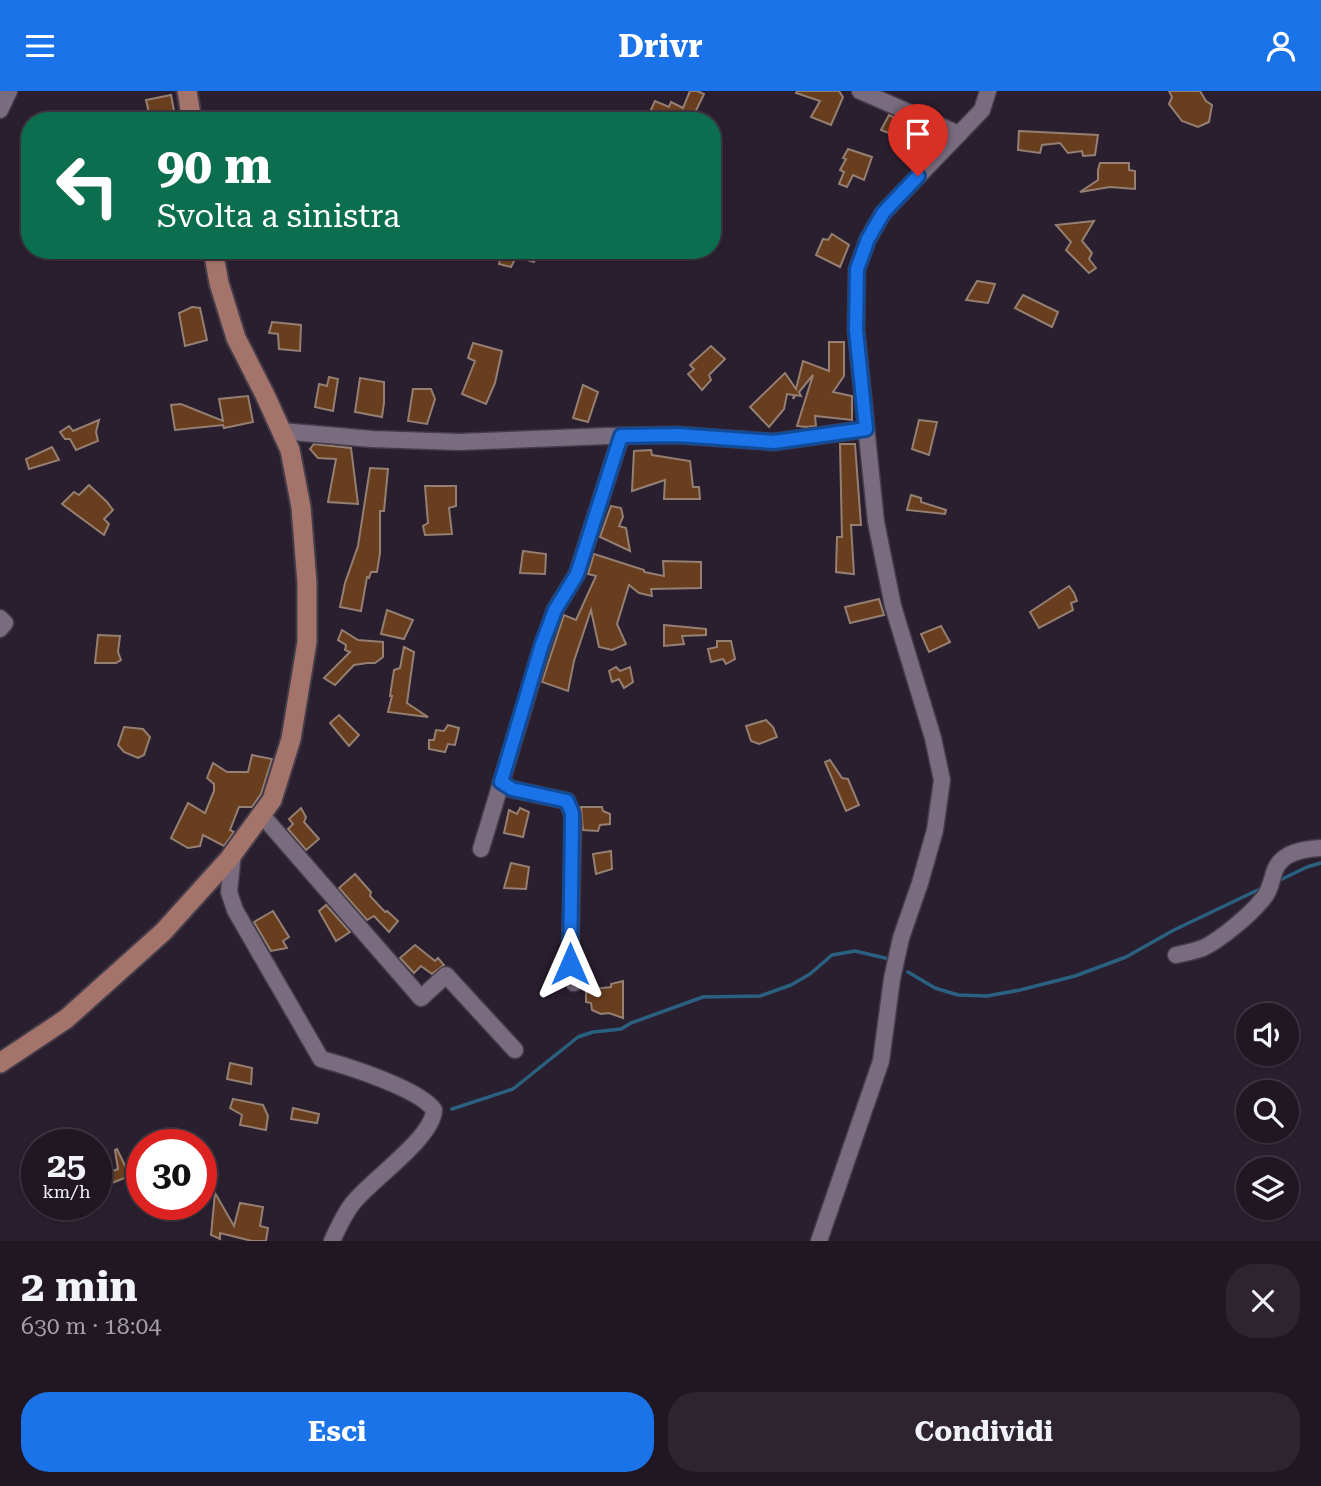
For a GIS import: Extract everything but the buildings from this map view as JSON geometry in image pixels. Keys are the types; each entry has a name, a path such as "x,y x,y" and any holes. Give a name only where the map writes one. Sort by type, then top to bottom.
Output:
{"main road":[{"path":"187,91 190,112"},
{"path":"0,1063 66,1019 163,932 233,853 272,800 291,739 307,642 307,583 300,507 290,450 236,338 215,259"}],"street":[{"path":"0,110 9,91"},
{"path":"859,91 959,134"},
{"path":"819,1241 881,1061 892,979 901,938 935,830 942,780 933,738 893,606 876,521 856,330 857,269 868,239 883,213 982,110 988,91"},
{"path":"281,431 372,439 459,442 677,435 774,442 866,429"},
{"path":"481,849 542,644 555,610 577,574 621,436"},
{"path":"0,618 5,623 0,629"},
{"path":"501,782 512,789 567,801 570,807 570,964 573,983"},
{"path":"261,814 421,998 446,975 515,1050"},
{"path":"1176,955 1203,948 1256,907 1265,897 1282,859 1297,851 1321,848"},
{"path":"233,853 229,892 231,900 321,1059 344,1065 407,1090 424,1099 434,1110 432,1123 426,1131 352,1203 332,1241"}],"waterway":[{"path":"1278,881 1321,863"},
{"path":"908,972 935,988 958,995 987,996 1020,990 1075,976 1126,957 1174,930 1262,888"},
{"path":"452,1109 513,1089 578,1037 593,1032 621,1029 703,997 760,996 791,985 810,974 832,955 855,951 890,961"}],"route":[{"path":"570,964 570,807 567,801 512,789 501,782 542,644 555,610 577,574 621,436 677,435 774,442 866,429 856,330 857,269 868,239 883,213 918,176"}]}
